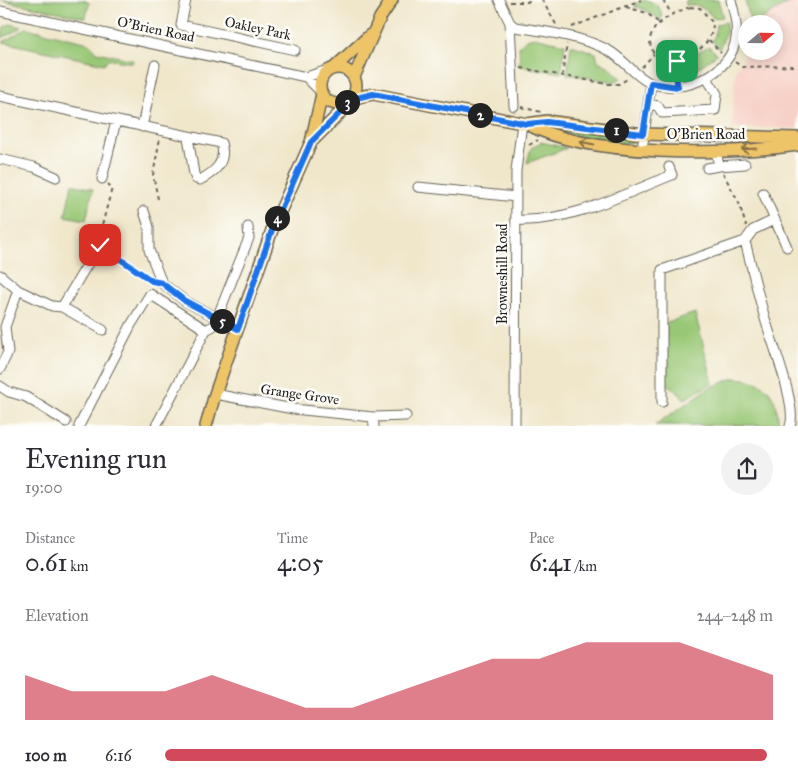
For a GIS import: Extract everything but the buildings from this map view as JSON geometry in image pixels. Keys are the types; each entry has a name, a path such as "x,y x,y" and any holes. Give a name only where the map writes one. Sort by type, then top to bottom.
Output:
{"main road":[{"path":"311,142 339,114 356,90 355,78 374,31 392,0"},
{"path":"206,426 214,394 272,230 311,142 322,93 320,80 374,31"},
{"path":"331,69 346,69 355,78"},
{"name":"O'Brien Road","path":"355,78 373,94"},
{"path":"322,93 334,104 349,100"},
{"name":"O'Brien Road","path":"349,100 373,94 524,123 547,122 643,134 798,138"},
{"name":"O'Brien Road","path":"524,123 545,134 607,147 642,150 716,150 798,145"}],"street":[{"name":"Oakley Park","path":"186,0 181,25 295,50"},
{"path":"510,23 515,27 568,37 598,46 609,51 651,83 678,87 688,85 706,76 728,58 737,37 731,0"},
{"path":"500,1 510,23 514,106"},
{"name":"O'Brien Road","path":"0,11 306,77 331,69"},
{"path":"142,127 155,65"},
{"path":"648,104 658,106 662,113 715,110 717,94 706,76"},
{"path":"306,77 322,93"},
{"path":"642,150 651,83"},
{"path":"0,96 222,143 224,151 216,171 200,180 196,179 194,174 188,137"},
{"path":"102,179 116,121"},
{"name":"Browneshill Road","path":"515,426 516,197 524,123"},
{"path":"716,150 720,166"},
{"path":"0,159 34,167 56,177"},
{"path":"707,168 745,164"},
{"path":"516,220 528,221 582,211 672,175 669,167"},
{"path":"418,187 516,197"},
{"path":"763,193 787,247"},
{"path":"144,211 149,227 148,250 162,283 185,301 238,329"},
{"path":"662,402 662,270 747,238 753,230 774,220"},
{"path":"156,426 206,330 220,320 249,238 248,227"},
{"path":"747,238 764,316 790,402 792,421 790,426"},
{"path":"62,306 93,255"},
{"path":"0,275 18,290 52,306 62,306 103,330"},
{"path":"0,369 8,352 5,327 18,290"},
{"path":"79,426 131,324 150,294 206,330"},
{"path":"0,386 9,392 26,397 66,422"},
{"name":"Grange Grove","path":"214,394 293,409 374,421 406,416"}],"path":[{"path":"500,1 527,2 531,0"},
{"path":"542,0 557,26 560,26"},
{"path":"569,28 641,0"},
{"path":"663,0 672,13"},
{"path":"625,7 647,13 659,23"},
{"path":"690,7 700,8 713,23 713,34 709,40 694,52 673,61 658,59 650,46 650,36 659,23 672,13 690,7"},
{"path":"709,40 728,58 742,67 793,66"},
{"path":"562,41 567,43 562,76"},
{"path":"517,67 613,84 624,81 654,54"},
{"path":"673,61 678,87"},
{"path":"158,199 154,175 162,131"},
{"path":"720,166 739,203 747,238"},
{"path":"93,255 98,244 112,188 102,179"},
{"path":"98,244 152,281 162,283"}],"shaded area":[{"path":"793,0 798,0 798,128 732,128 735,72 742,60 783,60 783,15 769,15"}],"green space":[{"path":"0,0 84,0 89,3 86,18"},
{"path":"645,0 652,2 660,9 661,20 641,8 635,7 635,4"},
{"path":"686,0 718,0 723,17 713,18 701,8 694,5 686,5"},
{"path":"745,0 793,0 769,15 749,15"},
{"path":"726,22 726,33 719,49 712,41 715,35 716,24"},
{"path":"10,24 22,27 2,38 4,27"},
{"path":"26,28 89,43 97,52 133,60 132,63 108,59 104,64 3,42"},
{"path":"534,37 565,44 561,73 520,66 519,46 526,39"},
{"path":"571,45 596,53 598,61 608,66 621,78 614,82 567,74"},
{"path":"709,46 717,54 701,66 679,75 676,64"},
{"path":"552,125 636,136 634,141 629,144 551,132"},
{"path":"541,142 567,148 527,163 531,148"},
{"path":"72,184 93,189 86,220 65,216"},
{"path":"695,313 713,383 685,399 665,382 666,323"},
{"path":"734,378 755,382 768,390 775,404 779,425 655,425 709,388"}],"route":[{"path":"100,245 152,281 162,283 185,301 238,329 272,230 299,165 311,142 339,114 348,100 373,94 527,124 547,122 643,134 651,83 667,87 678,87 673,61 677,61"}]}
